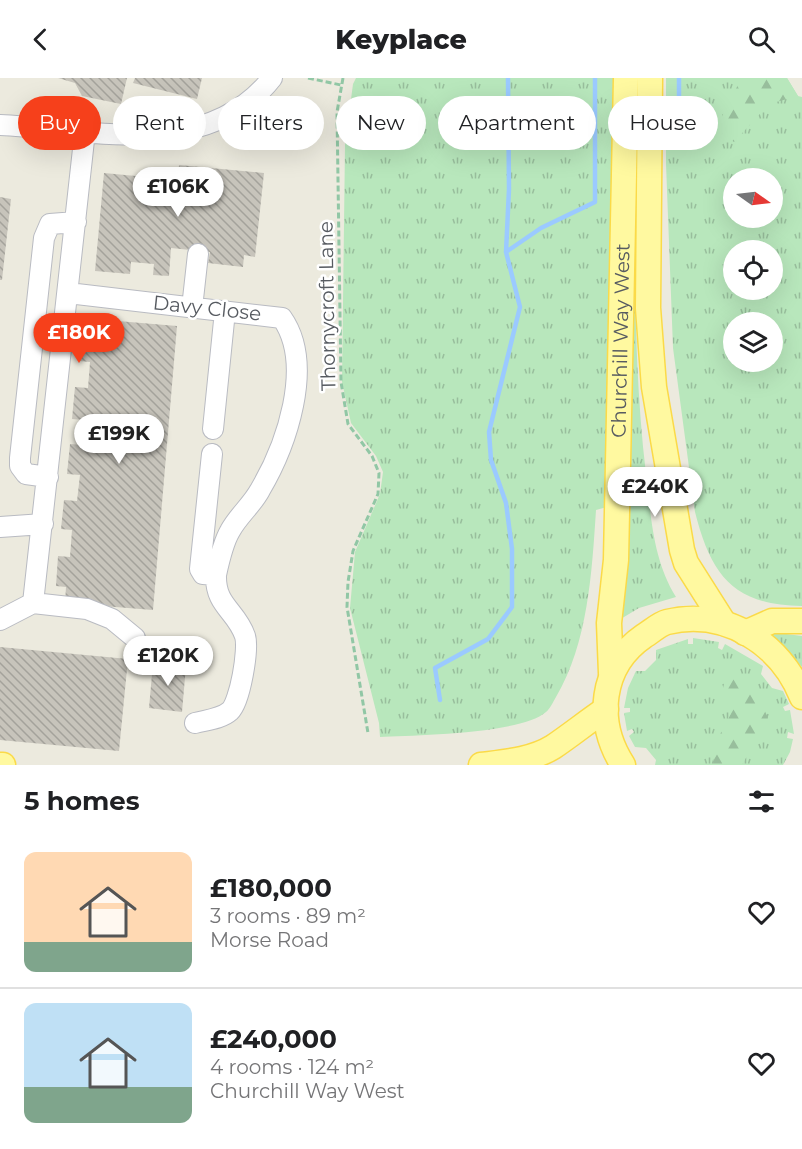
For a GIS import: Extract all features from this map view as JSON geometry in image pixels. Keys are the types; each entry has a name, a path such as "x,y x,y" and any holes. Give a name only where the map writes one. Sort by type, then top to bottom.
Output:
{"main road":[{"name":"Churchill Way West","path":"623,765 612,743 605,696 611,673 609,623 616,560 626,78"},
{"name":"Churchill Way West","path":"650,78 648,308 654,387 686,563 735,628"},
{"path":"611,673 636,642 665,622 702,619 735,628 762,642 783,663 802,697"},
{"path":"735,628 772,621 802,621"},
{"path":"481,765 511,761 545,750 606,709"}],"street":[{"path":"101,132 141,136 175,134 210,124 243,107 272,78"},
{"path":"0,125 18,126"},
{"path":"34,598 83,150"},
{"path":"48,477 34,477 22,471 22,435 44,238 50,224 76,222"},
{"path":"192,308 198,254"},
{"name":"Davy Close","path":"68,293 273,315 282,318 288,326 295,349 295,383 289,424 260,491 230,531 216,575"},
{"path":"213,429 225,311"},
{"path":"195,723 225,714 234,705 246,650 240,625 217,593 216,575 203,574 200,569 212,454"},
{"path":"0,527 43,525"},
{"path":"0,620 34,598 94,610 112,619 135,638"}],"path":[{"path":"308,78 341,85"},
{"name":"Thornycroft Lane","path":"343,78 337,112 341,382 348,424 372,456 379,473 378,494 353,551 348,582 347,607 368,733"}],"green space":[{"path":"356,78 613,78 613,96 608,96 608,150 612,150 607,507 596,510 593,558 582,630 567,676 547,711 533,719 514,725 467,732 380,737 379,723 350,608 355,552 380,494 383,472 376,456 351,423 342,382 345,150 426,150 426,96 351,96"},
{"path":"666,78 787,78 798,96 802,97 802,606 758,600 742,592 718,569 709,553 695,512 673,348 666,150 718,150 718,96 666,96"},
{"path":"733,78 787,78 798,96 769,104 734,142 722,134 723,114 740,81"},
{"path":"633,168 636,322 642,436 654,538 662,568 676,597 639,608 619,620"},
{"path":"771,632 802,636 802,667 772,635"},
{"path":"693,638 719,642 718,648 722,650 725,644 763,666 761,674 772,688 783,691 789,704 783,707 785,711 790,710 794,734 788,732 787,738 793,739 790,752 783,765 655,765 656,760 646,748 635,747 629,736 634,732 632,729 627,731 624,713 630,712 630,708 624,708 628,688 636,671 645,671 656,660 656,650 688,639 688,644 693,644"},
{"path":"730,669 741,677 752,690 768,718 742,765 713,765 714,746 731,713 724,704 723,698 725,680"}],"building":[{"path":"58,78 127,78 123,96 113,96 113,102 101,100 101,96 82,96 75,83"},
{"path":"135,78 202,78 198,96 185,96 133,83"},
{"path":"179,165 264,173 255,257 244,255 243,267 208,263 210,252 171,248 169,276 153,275 154,264 131,262 130,274 95,271 104,173 178,180"},
{"path":"0,197 11,199 2,280 0,280"},
{"path":"94,319 177,326 153,610 65,603 66,587 56,586 58,556 70,557 72,530 61,529 64,500 77,501 80,475 67,474 70,444 82,445 84,420 72,419 75,387 88,388 90,362 79,361 81,331 93,332"},
{"path":"0,647 128,659 119,751 0,740"},
{"path":"153,663 186,666 182,712 149,708"}],"waterway":[{"path":"440,700 435,668 488,639 512,607 512,549 506,503 491,460 489,432 520,307 506,252 509,189 508,78"},
{"path":"506,252 541,228 595,202 595,78"},
{"path":"679,78 679,96"}]}
